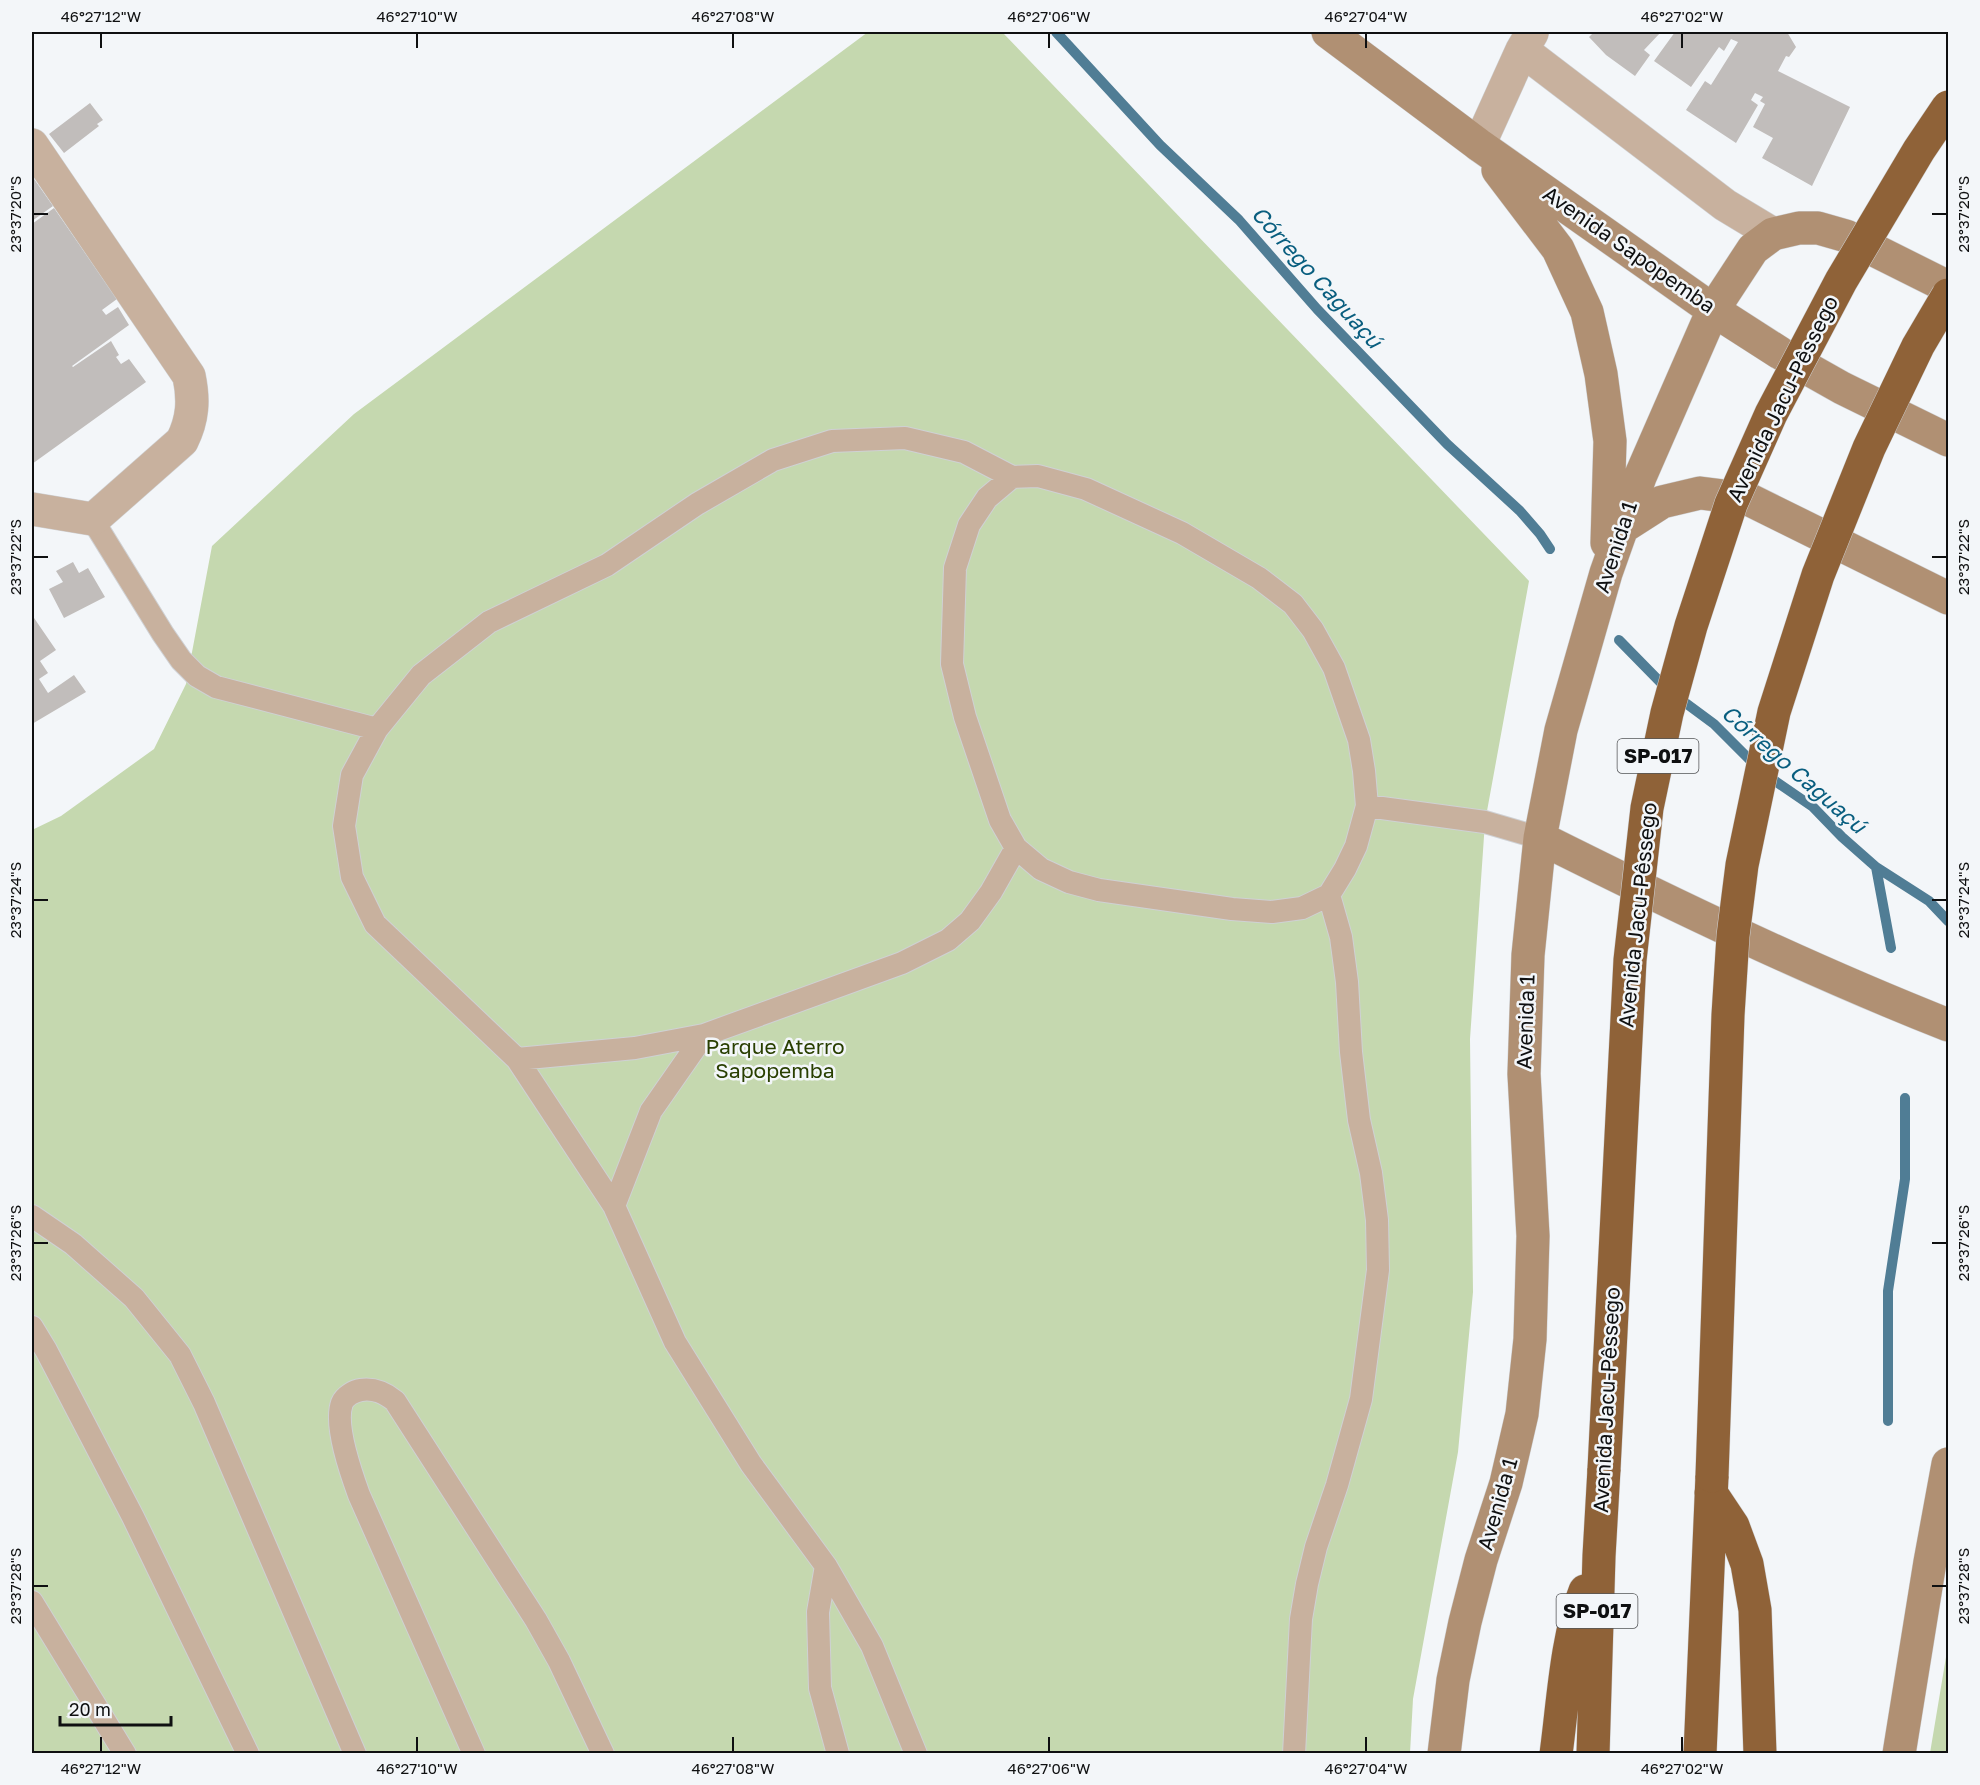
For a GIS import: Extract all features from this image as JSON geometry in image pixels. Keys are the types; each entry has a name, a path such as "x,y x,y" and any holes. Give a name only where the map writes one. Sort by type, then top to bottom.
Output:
{"highway":[{"name":"Avenida Jacu-Pêssego","path":"1593,1754 1599,1556 1630,960 1647,808 1667,713 1691,626 1731,504 1771,414 1841,281 1919,150 1948,107"},
{"path":"1700,1754 1728,1015 1733,936 1742,865 1774,712 1818,575 1869,447 1918,346 1948,295"},
{"path":"1712,1484 1733,1526 1747,1564 1755,1611 1760,1754"},
{"path":"1556,1754 1571,1643 1580,1602 1599,1556"}],"main road":[{"name":"Avenida Sapopemba","path":"1331,32 1479,145 1713,310 1780,353 1832,382 1948,440"},
{"path":"1479,145 1558,249 1587,312 1601,374 1610,441 1606,573"},
{"path":"1773,234 1799,228 1818,228 1846,236 1948,287"},
{"name":"Avenida 1","path":"1444,1754 1453,1680 1465,1622 1481,1560 1506,1483 1521,1414 1530,1339 1533,1236 1524,1074 1528,955 1540,838 1561,730 1606,573 1640,477 1713,310 1753,249 1773,234"},
{"path":"1623,526 1662,502 1700,493 1748,499 1948,598"},
{"path":"1540,838 1663,900 1789,958 1948,1025"},
{"path":"1899,1754 1948,1464"}],"street":[{"path":"1479,145 1527,41 1725,205 1773,234"},
{"path":"32,145 189,376 192,393 189,428 182,441 92,519 32,509"}],"lane":[{"path":"916,1754 872,1646 826,1566 751,1464 675,1342 614,1206 517,1059 375,924 351,877 344,826 352,775 376,729 421,675 489,622 607,566 697,504 773,460 832,441 905,438 964,452 1012,477 1038,476 1086,489 1182,533 1259,578 1293,604 1313,630 1334,668 1359,740 1364,771 1367,806 1356,846 1329,895 1302,908 1272,912 1232,909 1099,890 1069,882 1041,869 1016,848 1000,820 965,717 952,664 955,568 969,525 987,498 1012,477"},
{"path":"92,519 163,634 181,660 197,676 216,687 376,729"},
{"path":"1367,806 1485,822 1540,838"},
{"path":"517,1059 635,1048 704,1035 902,963 948,940 970,921 991,892 1016,848"},
{"path":"1294,1754 1301,1619 1307,1584 1361,1399 1378,1270 1377,1220 1371,1173 1359,1120 1351,1052 1347,982 1341,937 1329,895"},
{"path":"614,1206 651,1112 704,1035"},
{"path":"32,1216 73,1244 134,1298 180,1355 204,1403 356,1754"},
{"path":"32,1327 133,1517 248,1754"},
{"path":"474,1754 350,1470 340,1413 343,1401 353,1392 363,1389 384,1392 395,1401 536,1620 559,1660 603,1754"},
{"path":"826,1566 818,1612 820,1688 838,1754"},
{"path":"32,1602 125,1754"}],"green space":[{"name":"Parque Aterro Sapopemba","path":"868,32 992,32 1004,34 1529,581 1485,822 1470,1039 1473,1292 1458,1452 1413,1699 1410,1753 32,1753 32,830 61,816 154,749 186,684 212,546 354,414"},
{"path":"1948,1645 1948,1753 1930,1753"}],"building":[{"path":"1594,32 1661,32 1644,50 1650,55 1635,76 1606,55 1589,37"},
{"path":"1675,32 1787,32 1796,47 1789,57 1786,56 1778,71 1850,107 1812,186 1762,158 1773,138 1753,127 1765,104 1760,101 1763,97 1755,93 1751,100 1758,105 1736,143 1686,110 1705,81 1711,85 1738,42 1731,39 1724,51 1719,47 1691,87 1654,61"},
{"path":"90,103 103,120 97,124 99,126 64,153 49,134"},
{"path":"32,176 53,206 32,221"},
{"path":"54,208 117,299 102,310 106,315 118,307 129,325 72,366 111,341 121,364 129,359 146,382 32,464 32,224"},
{"path":"73,562 79,573 88,568 105,597 64,618 49,589 63,582 56,571"},
{"path":"32,615 56,650 40,661 48,673 39,679 48,693 74,675 86,692 32,724"}],"waterway":[{"name":"Córrego Caguaçú","path":"1056,32 1160,145 1239,220 1317,309 1447,444 1520,511 1550,549"},
{"name":"Córrego Caguaçú","path":"1619,640 1668,690 1714,724 1762,772 1813,807 1876,867 1929,901 1948,921"},
{"path":"1876,867 1891,948"},
{"path":"1888,1421 1888,1291 1905,1179 1905,1098"}]}
